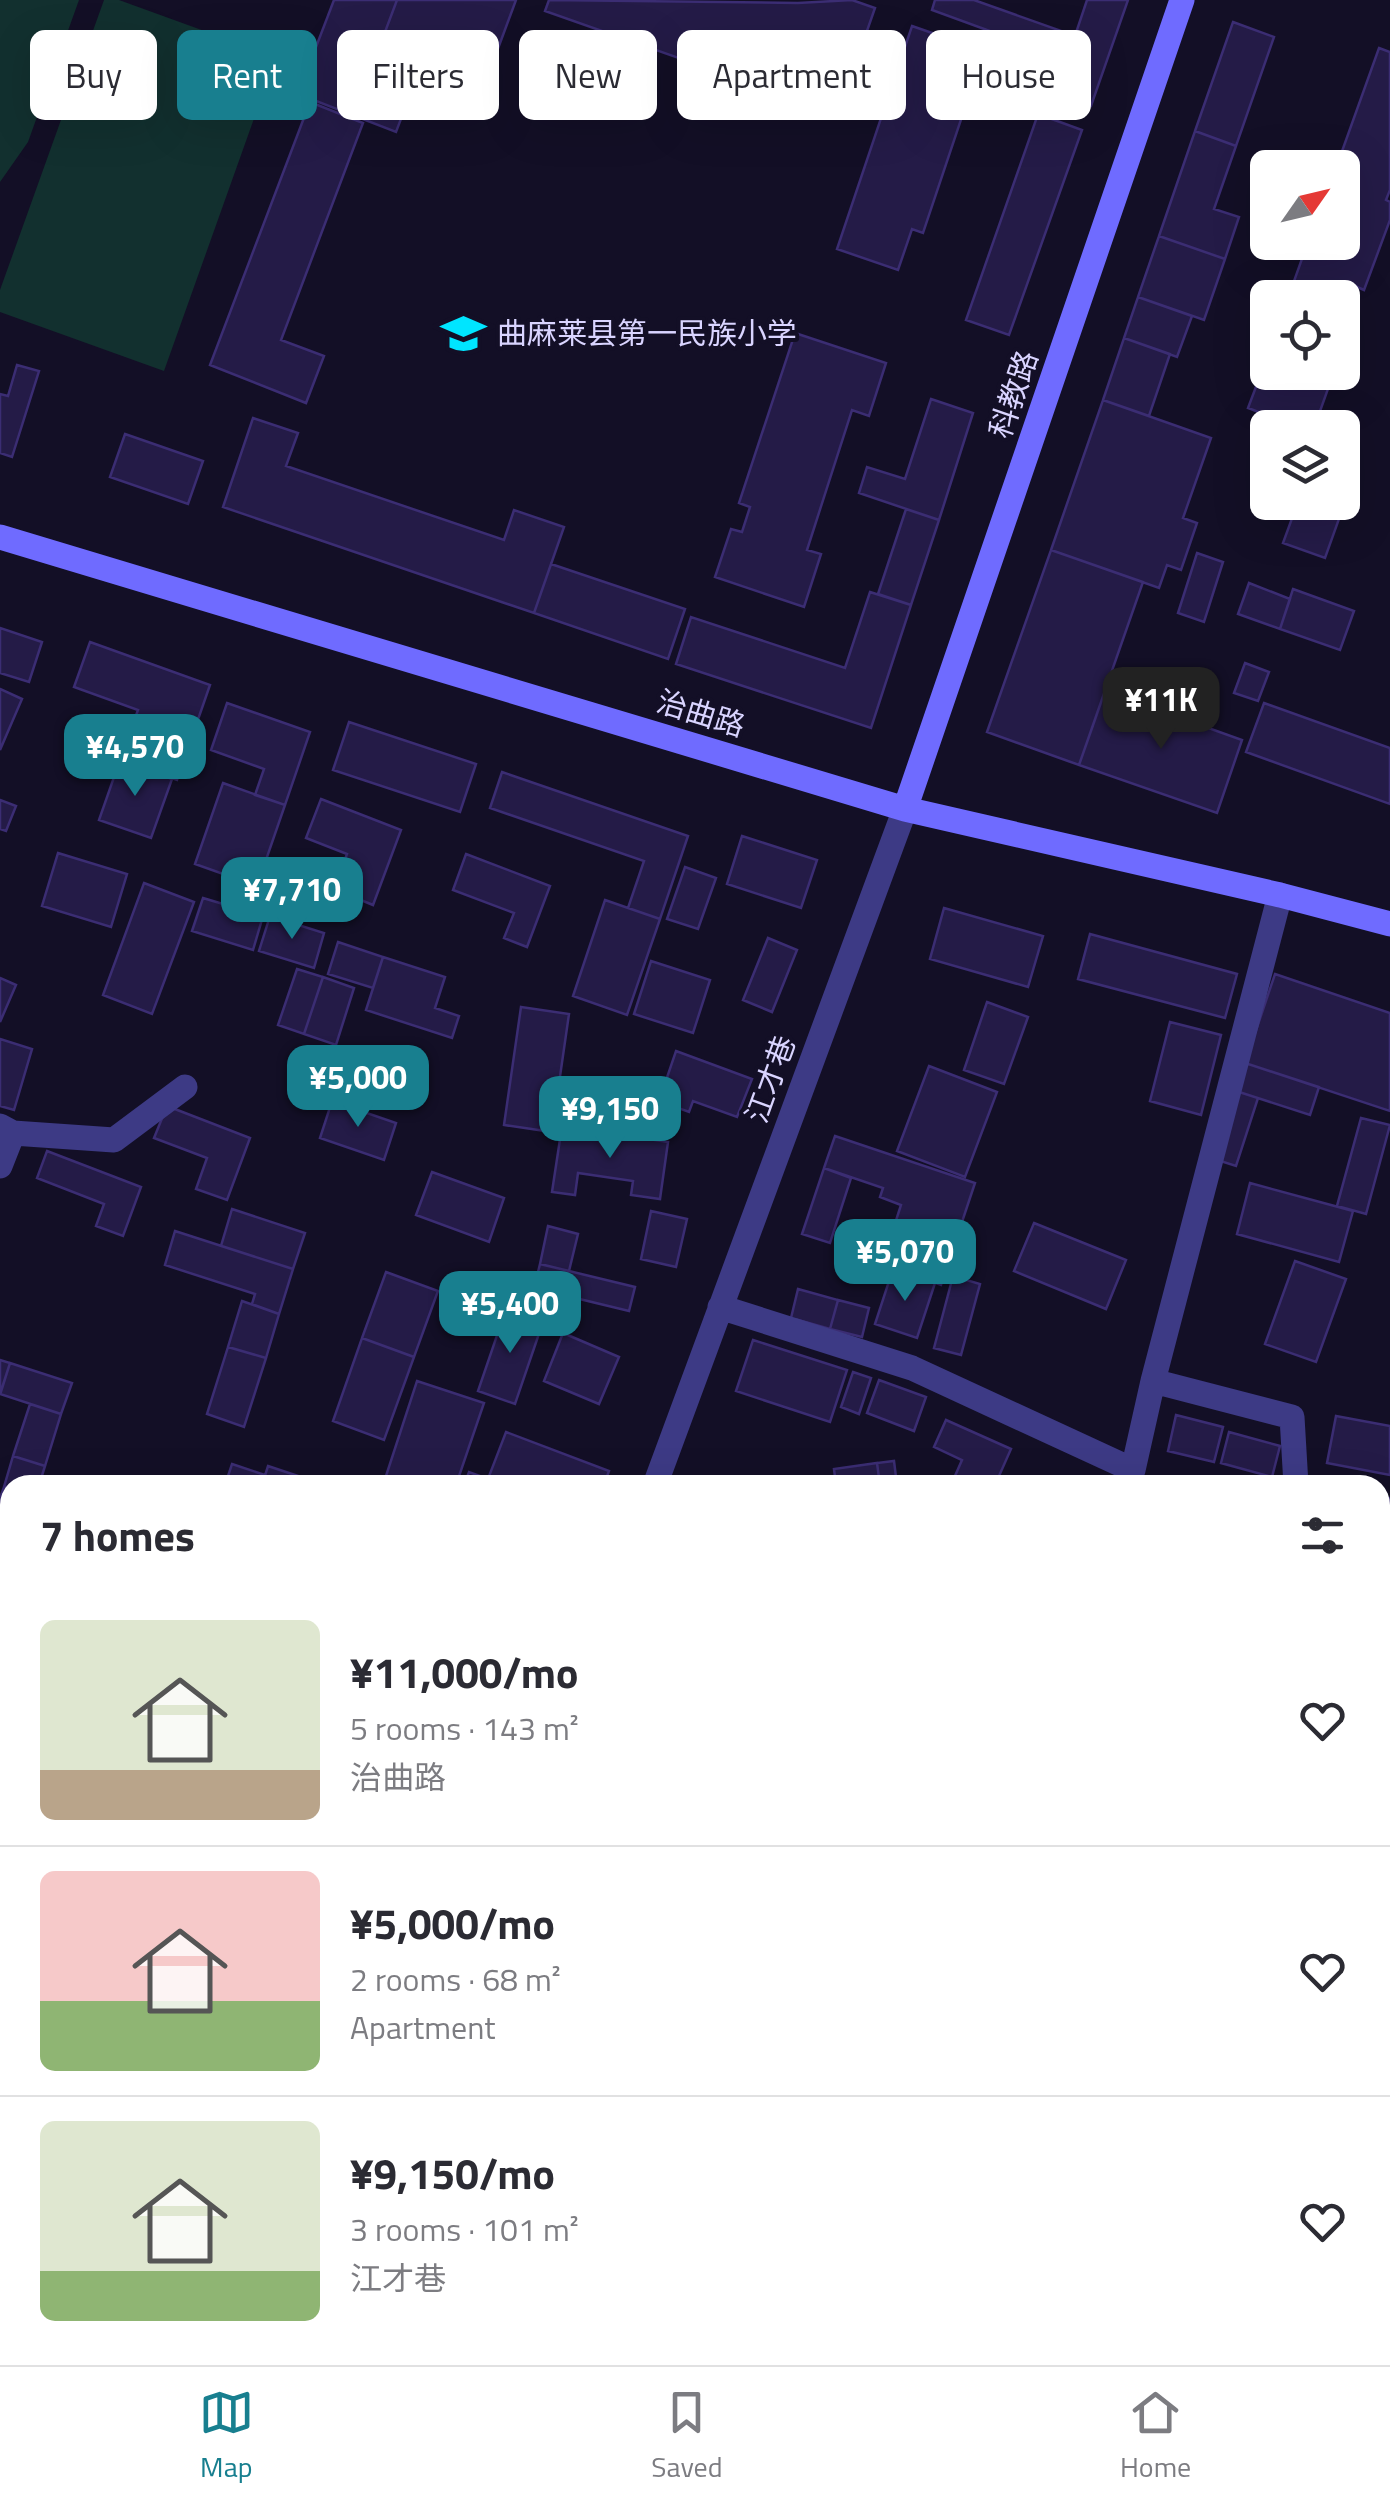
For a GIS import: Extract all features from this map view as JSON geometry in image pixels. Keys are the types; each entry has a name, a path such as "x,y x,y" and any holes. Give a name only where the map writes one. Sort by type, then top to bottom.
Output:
{"main road":[{"name":"科教路","path":"905,809 1182,0"},
{"name":"治曲路","path":"0,537 905,809 1390,924"}],"street":[{"name":"江才巷","path":"659,1475 905,809"},
{"path":"720,1307 912,1368 1133,1470 1280,895"},
{"path":"0,1166 6,1130 114,1140 185,1087"},
{"path":"1153,1381 1292,1418 1295,1475"}],"green space":[{"path":"0,0 79,0 68,30 30,30 30,120 36,120 28,142 0,182"},
{"path":"104,0 119,0 202,30 177,30 177,120 254,120 164,371 0,312 0,290 61,120 157,120 157,30 93,30"}],"building":[{"path":"334,0 397,0 386,30 337,30 337,109 317,101 317,44"},
{"path":"397,0 516,0 499,46 499,30 386,30"},
{"path":"549,0 852,0 875,8 867,30 677,30 677,57 657,50 657,30 599,30 545,11"},
{"path":"935,0 974,0 1058,30 987,30 932,10"},
{"path":"1087,0 1128,0 1091,106 1091,30 1077,30"},
{"path":"1233,22 1274,37 1236,146 1195,131"},
{"path":"912,26 926,31 926,120 961,120 923,233 912,229 898,270 837,249 880,120 906,120 906,44"},
{"path":"1379,48 1390,52 1390,190 1386,200 1390,202 1390,220 1364,290 1360,288 1360,280 1294,280 1302,260 1360,260 1360,150 1342,150"},
{"path":"317,105 337,113 337,120 363,123 281,340 324,356 306,403 210,365 303,120 317,120"},
{"path":"365,120 401,120 396,132"},
{"path":"1036,120 1054,120 1082,130 1009,335 966,320"},
{"path":"1195,131 1236,146 1214,209 1239,217 1225,259 1159,236"},
{"path":"1159,236 1225,259 1204,320 1138,297"},
{"path":"1138,297 1192,316 1177,357 1124,338"},
{"path":"795,333 886,363 869,416 852,410 807,550 821,554 804,607 715,577 731,529 742,532 750,507 739,503"},
{"path":"1124,338 1170,354 1149,416 1103,400"},
{"path":"17,365 39,371 12,457 0,453 0,394 8,396"},
{"path":"1255,390 1328,390 1320,410 1248,408"},
{"path":"931,399 973,413 939,520 859,493 867,467 905,479"},
{"path":"1103,400 1211,438 1183,518 1197,523 1181,570 1167,565 1159,588 1051,550"},
{"path":"253,418 298,433 286,466 504,540 514,510 564,527 534,613 223,507"},
{"path":"125,434 203,461 188,504 110,477"},
{"path":"906,509 939,520 911,605 878,594"},
{"path":"1291,520 1339,520 1325,558 1283,543"},
{"path":"1051,550 1143,582 1079,765 987,732"},
{"path":"1197,553 1223,562 1204,622 1178,613"},
{"path":"551,564 685,609 668,659 534,613"},
{"path":"1249,583 1290,599 1280,629 1238,614"},
{"path":"1293,589 1354,611 1340,650 1280,629"},
{"path":"870,592 911,605 871,728 676,664 691,617 845,668"},
{"path":"0,628 42,642 29,682 0,673"},
{"path":"90,642 210,685 177,780 120,760 138,710 74,687"},
{"path":"1245,663 1269,672 1258,701 1234,693"},
{"path":"0,689 22,699 0,750"},
{"path":"1105,691 1242,740 1217,813 1079,765"},
{"path":"227,703 310,732 285,805 255,795 264,769 211,750"},
{"path":"1264,703 1390,748 1390,804 1246,752"},
{"path":"349,722 476,764 460,812 333,770"},
{"path":"120,760 172,779 151,838 99,820"},
{"path":"502,772 688,836 660,919 628,908 644,861 490,808"},
{"path":"223,783 285,805 257,886 195,864"},
{"path":"321,799 401,830 373,905 334,889 347,854 306,838"},
{"path":"0,800 16,806 6,831 0,829"},
{"path":"742,836 817,860 801,908 727,884"},
{"path":"58,853 127,874 111,927 42,906"},
{"path":"466,854 550,886 527,947 504,938 514,913 453,890"},
{"path":"685,867 716,878 698,929 667,919"},
{"path":"144,883 194,902 152,1014 103,995"},
{"path":"203,898 263,916 253,950 192,931"},
{"path":"605,900 660,919 627,1015 573,996"},
{"path":"944,908 1043,936 1028,987 930,959"},
{"path":"270,916 324,933 314,968 259,951"},
{"path":"1090,934 1237,974 1225,1018 1078,979"},
{"path":"768,938 797,950 772,1012 743,1000"},
{"path":"338,942 383,957 373,988 328,974"},
{"path":"383,957 445,977 435,1008 459,1016 452,1038 366,1010"},
{"path":"651,961 710,980 693,1033 634,1014"},
{"path":"297,969 323,977 304,1034 278,1025"},
{"path":"1275,974 1390,1013 1390,1111 1245,1063"},
{"path":"323,977 354,988 336,1045 304,1034"},
{"path":"0,978 16,985 0,1022"},
{"path":"987,1002 1028,1017 1004,1084 964,1070"},
{"path":"521,1007 569,1014 552,1132 504,1125"},
{"path":"1170,1022 1221,1035 1201,1115 1150,1101"},
{"path":"0,1039 32,1049 14,1110 0,1106"},
{"path":"676,1051 752,1079 737,1117 693,1101 689,1112 659,1101"},
{"path":"1245,1063 1319,1087 1310,1115 1236,1091"},
{"path":"929,1066 997,1092 965,1177 897,1151"},
{"path":"1236,1091 1258,1098 1236,1166 1214,1159"},
{"path":"332,1101 396,1123 384,1160 320,1138"},
{"path":"167,1106 250,1138 227,1200 196,1189 207,1158 154,1138"},
{"path":"1361,1118 1390,1125 1366,1214 1337,1206"},
{"path":"562,1126 668,1142 660,1199 631,1195 633,1181 578,1173 575,1195 552,1192"},
{"path":"835,1136 975,1183 941,1285 882,1264 901,1205 880,1197 883,1188 824,1168"},
{"path":"47,1151 141,1187 123,1236 96,1226 104,1204 37,1178"},
{"path":"824,1168 851,1178 830,1243 802,1234"},
{"path":"432,1172 504,1198 489,1242 416,1215"},
{"path":"1250,1183 1353,1211 1339,1262 1237,1234"},
{"path":"232,1209 305,1233 293,1269 221,1246"},
{"path":"651,1211 687,1219 676,1267 641,1259"},
{"path":"1034,1223 1126,1260 1106,1309 1014,1271"},
{"path":"548,1226 578,1234 569,1271 540,1264"},
{"path":"175,1231 293,1269 279,1314 252,1304 255,1294 165,1265"},
{"path":"1295,1261 1346,1279 1316,1362 1265,1344"},
{"path":"540,1264 635,1287 629,1311 534,1288"},
{"path":"893,1269 935,1283 917,1338 875,1324"},
{"path":"386,1272 438,1291 414,1357 362,1338"},
{"path":"953,1276 980,1284 961,1355 934,1348"},
{"path":"798,1289 838,1300 830,1329 791,1318"},
{"path":"838,1300 869,1308 862,1337 830,1329"},
{"path":"242,1301 279,1314 266,1358 228,1347"},
{"path":"506,1309 543,1322 515,1404 478,1391"},
{"path":"563,1333 619,1357 599,1404 544,1381"},
{"path":"362,1338 414,1357 384,1440 333,1421"},
{"path":"753,1340 847,1370 830,1422 736,1391"},
{"path":"228,1347 266,1358 244,1427 207,1414"},
{"path":"0,1360 10,1363 0,1395"},
{"path":"10,1363 72,1383 61,1414 0,1394"},
{"path":"853,1372 871,1378 859,1414 841,1407"},
{"path":"879,1380 926,1397 914,1431 867,1413"},
{"path":"417,1381 484,1403 459,1475 386,1475"},
{"path":"30,1404 61,1414 45,1466 13,1456"},
{"path":"1176,1415 1223,1427 1214,1462 1168,1451"},
{"path":"1336,1416 1390,1426 1390,1475 1327,1463"},
{"path":"946,1420 1011,1449 999,1475 955,1475 962,1460 934,1447"},
{"path":"506,1432 609,1471 608,1475 490,1475"},
{"path":"1229,1432 1280,1446 1273,1475 1221,1463"},
{"path":"13,1456 45,1466 42,1475 7,1475"},
{"path":"894,1461 896,1475 879,1475 877,1463"},
{"path":"877,1463 879,1475 835,1475 834,1469"},
{"path":"232,1464 265,1475 228,1475"},
{"path":"268,1466 295,1475 265,1475"}],"place":[{"name":"曲麻莱县第一民族小学","path":"464,333"}]}
